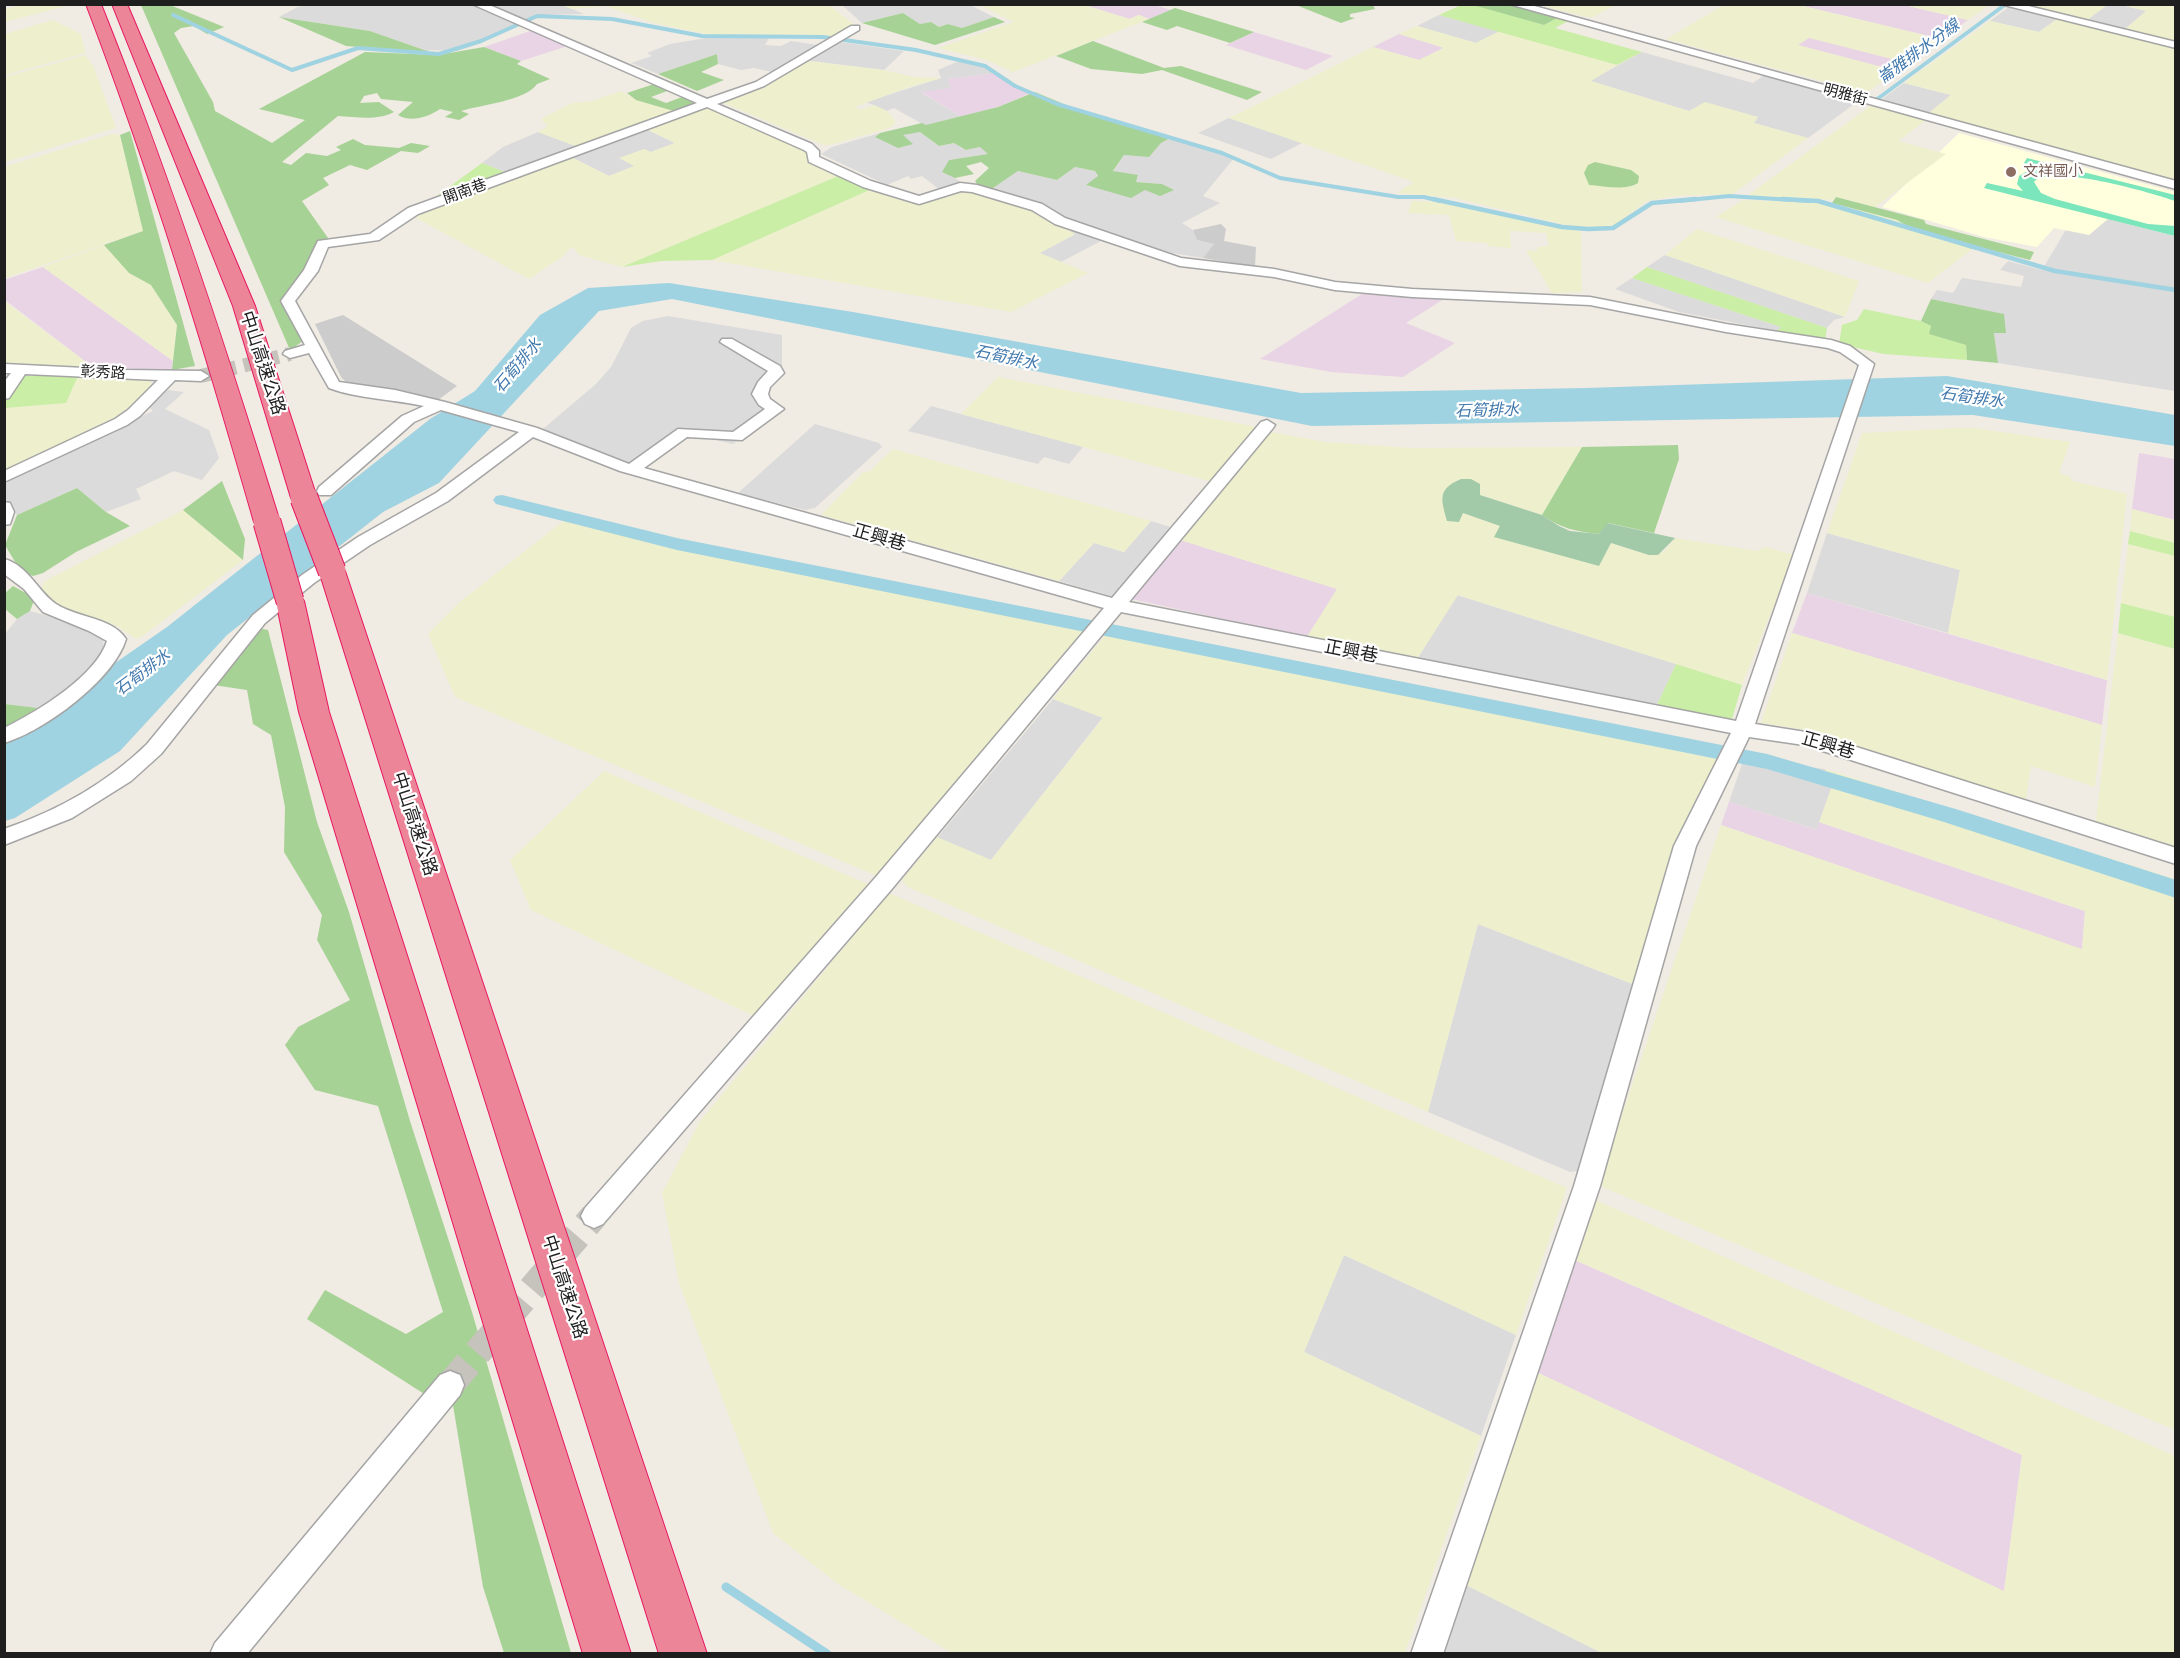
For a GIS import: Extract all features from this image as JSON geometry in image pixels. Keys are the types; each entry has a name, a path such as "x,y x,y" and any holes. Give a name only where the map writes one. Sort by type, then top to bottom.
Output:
{"highway":[{"path":"93,4 167,198 207,319 290,601 314,712 607,1653"},
{"name":"中山高速公路","path":"119,4 244,306 315,494 332,571 683,1653"}],"street":[{"path":"477,4 808,147 813,151 813,159 899,196 919,200 960,187 973,188 1037,207 1060,221 1180,262 1274,273 1335,286 1412,293 1590,301 1726,328 1831,344 1845,349 1867,364 1743,729 1685,846 1587,1185 1427,1653"},
{"name":"明雅街","path":"1514,4 2175,185"},
{"path":"2005,4 2175,45"},
{"name":"開南巷","path":"531,431 440,405 339,387 329,378 315,347 288,301 310,271 323,244 374,237 413,211 760,84 855,28"},
{"path":"632,469 679,434 690,431 736,437 776,409 764,402 760,394 763,385 776,373 775,369 727,342"},
{"path":"290,354 315,347"},
{"path":"4,395 12,369"},
{"name":"彰秀路","path":"12,369 201,376"},
{"path":"4,477 121,422 134,413 171,376"},
{"path":"315,494 408,419 440,405"},
{"path":"594,1216 883,884 1267,425"},
{"path":"4,837 35,826 71,809 137,766 154,749 259,619 308,579 354,547 442,497 531,431"},
{"name":"正興巷","path":"531,431 632,469 1116,605 1743,729 1805,738 2175,856"},
{"path":"4,507 6,512 4,520"},
{"path":"4,564 29,585 34,594 50,608 95,625 117,639 115,651 105,666 38,720 4,736"},
{"path":"226,1653 450,1385"}],"shaded area":[{"path":"70,4 5,22 5,9 23,5"},
{"path":"312,4 561,4 584,14 544,15 458,51 429,50 430,52 370,31 279,17 298,7"},
{"path":"1799,4 1941,39 1908,63 1809,38 1798,45 1897,71 1866,93 1666,39 1724,5"},
{"path":"1989,4 1968,20 1904,5"},
{"path":"561,5 829,5 856,26 834,37 737,34 715,36 654,23 606,6 572,9"},
{"path":"842,5 970,5 994,17 962,28 948,24 939,27 931,22 920,24 903,13 862,23"},
{"path":"980,5 1084,5 1129,19 1139,15 1149,19 1013,72 987,60 938,48 1014,22"},
{"path":"1084,5 1154,5 1171,10 1149,19 1139,15 1130,19"},
{"path":"1539,5 1616,5 1593,17 1587,17"},
{"path":"1799,5 1904,5 1968,20 1941,39"},
{"path":"2019,5 2107,5 2087,20"},
{"path":"2107,5 2121,5 2147,11 2125,29 2087,20"},
{"path":"2121,5 2175,5 2175,41 2125,29 2146,11"},
{"path":"2009,7 2057,19 2039,32 1990,21"},
{"path":"1439,15 1500,31 1476,43 1417,26"},
{"path":"2057,19 2175,47 2174,180 1929,113 1951,95 1904,83 1990,21 2039,32"},
{"path":"53,20 81,34 85,53 5,75 5,34"},
{"path":"1417,26 1476,43 1500,31 1617,65 1591,81 1689,111 1705,102 1758,117 1754,123 1808,138 1733,194 1674,196 1647,201 1615,225 1597,228 1570,226 1455,198 1397,193 1414,182 1229,118 1373,47 1419,60 1444,48 1399,34","holes":["1595,162 1631,170 1638,182 1633,186 1620,187 1588,165"]},
{"path":"533,30 571,45 521,61 484,47"},
{"path":"1254,32 1333,56 1306,70 1226,45"},
{"path":"1399,34 1445,47 1419,60 1373,47"},
{"path":"712,37 769,38 765,45 781,46 791,41 825,46 834,41 904,51 884,70 810,61 785,75 754,68 741,70 718,64 717,54 658,74 631,63 652,56 647,53 670,44"},
{"path":"1809,37 1908,63 1897,71 1797,45"},
{"path":"1642,52 1753,83 1767,73 1861,99 1808,138 1753,123 1758,117 1689,111 1590,81"},
{"path":"85,55 93,65 116,128 5,162 5,77"},
{"path":"809,61 884,70 914,77 942,78 909,87 855,107 861,110 874,105 887,111 896,122 890,128 829,145 824,145 721,102 768,85"},
{"path":"959,61 998,73 948,79 952,88 922,93 962,117 926,126 894,108 887,111 866,102 941,78 938,70"},
{"path":"998,73 1029,94 998,107 962,117 921,92 951,88 948,79"},
{"path":"1904,83 1951,95 1929,113 1882,99"},
{"path":"621,91 636,100 677,112 581,148 538,132 548,126 541,119 572,103 593,101"},
{"path":"1873,104 1929,118 1898,141 1946,154 1875,207 1837,197 1835,200 1747,196"},
{"path":"713,105 806,146 809,153 843,174 622,267 579,255 575,249 570,248 562,257 529,279 416,218 420,214 571,157 609,176 634,166 619,158 644,149 651,152 675,143 646,129"},
{"path":"1229,118 1302,143 1271,159 1198,133"},
{"path":"646,129 675,143 651,152 620,158 635,166 609,176 571,157"},
{"path":"538,132 581,148 510,174 482,163 503,147"},
{"path":"920,132 939,146 954,143 966,150 980,147 989,154 949,160 955,178 963,184 940,190 922,176 911,179 908,176 887,185 821,154 832,147 880,133 875,137"},
{"name":"文祥國小","path":"1959,133 2175,192 2175,236 2108,219 2089,235 2054,228 2037,247 1984,237 1882,207"},
{"path":"112,134 120,135 143,231 5,278 4,167"},
{"path":"1172,137 1235,157 1203,196 1220,203 1182,223 1193,230 1197,240 1214,244 1203,258 1166,252 1114,234 1061,262 1039,253 1074,235 1069,231 1073,228 985,193 1018,171 1057,180 1075,167 1095,171 1098,177 1087,186 1145,190 1162,184 1135,182 1138,176 1113,172 1124,155 1149,156 1161,143"},
{"path":"874,188 888,195 925,204 968,190 1038,209 1041,216 1073,228 1070,231 1075,234 1040,253 1088,273 1011,312 712,260"},
{"path":"1743,200 1832,203 1897,220 1912,229 1972,249 1928,283 1716,217"},
{"path":"1412,201 1448,202 1512,215 1524,221 1581,231 1582,292 1552,293 1526,250 1536,251 1538,247 1549,246 1546,233 1510,231 1511,248 1488,246 1487,243 1456,241 1449,215 1408,213"},
{"path":"2077,211 2175,235 2175,391 1998,363 1994,332 2003,314 1931,299 1937,290 1953,293 1962,278 2021,287 2024,276 2000,270 2008,261 2042,270"},
{"path":"1221,224 1226,229 1224,241 1256,247 1255,267 1203,258 1214,244 1197,240 1193,230"},
{"path":"1697,229 1859,281 1845,317 1665,255"},
{"path":"104,245 129,273 151,285 177,325 173,361 43,267"},
{"path":"1665,255 1845,317 1834,320 1827,328 1647,267"},
{"path":"43,267 173,361 172,370 94,368 5,300 4,280"},
{"path":"1632,278 1781,327 1777,331 1679,312 1615,289"},
{"path":"1365,292 1444,299 1406,323 1455,343 1403,377 1331,372 1260,359"},
{"path":"4,301 94,368 29,367 5,363"},
{"path":"343,315 457,386 438,400 405,391 361,388 347,383 341,377 315,324"},
{"path":"668,316 782,335 782,370 779,377 762,389 766,400 782,410 733,444 683,433 636,467 543,429 596,384 611,367 631,328 643,321"},
{"path":"78,376 150,380 152,385 147,394 108,424 5,473 5,408 66,403"},
{"path":"998,377 1257,427 1254,434 1213,482 961,414"},
{"path":"168,390 184,392 165,409 209,430 219,458 202,480 174,471 136,489 141,499 106,512 77,488 17,515 5,498 4,480 153,411 148,406"},
{"path":"931,406 1083,447 1069,464 1044,457 1038,464 908,431"},
{"path":"815,424 879,443 882,447 815,508 805,510 738,493"},
{"path":"1974,428 2070,442 2059,473 2069,476 2073,481 2127,494 2107,680 1948,633 1960,570 1827,533 1862,433"},
{"path":"1270,432 1326,442 1411,448 1582,447 1542,515 1480,495 1471,479 1459,522 1462,513 1501,526 1495,537 1611,543 1649,555 1664,552 1675,538 1757,551 1766,547 1794,555 1742,685 1458,595 1417,659 1307,637 1337,589 1177,539"},
{"path":"893,449 1151,521 1124,552 1094,543 1059,581 821,515 862,473 870,471"},
{"path":"2139,453 2175,459 2175,520 2132,509"},
{"path":"1461,479 1471,479 1480,484 1480,495 1542,515 1570,531 1599,534 1607,523 1675,538 1658,555 1649,555 1611,543 1599,566 1494,537 1500,526 1463,513 1459,522 1447,521 1442,501 1444,491"},
{"path":"2132,509 2175,520 2175,543 2130,531"},
{"path":"183,510 243,560 144,635 136,639 115,625 57,606 41,588 45,581"},
{"path":"566,519 1090,623 877,876 455,697 428,634 461,601"},
{"path":"1151,521 1173,528 1112,596 1059,581 1094,543 1124,552"},
{"path":"1827,533 1960,570 1948,633 1807,593"},
{"path":"1177,539 1338,589 1307,637 1131,599"},
{"path":"2128,544 2175,556 2175,617 2121,603"},
{"path":"1807,593 2107,680 2102,725 1792,633"},
{"path":"1457,595 1676,664 1657,705 1417,659"},
{"path":"30,611 88,627 103,640 105,658 46,709 5,704 5,634 17,619"},
{"path":"1112,627 1709,745 1717,749 1722,757 1643,988 1478,924 1428,1112 908,887 902,880 937,837 991,860 1103,718 1053,699"},
{"path":"1792,633 2102,725 2095,787 2031,766 2025,803 1801,729 1761,723"},
{"path":"2118,633 2175,649 2175,846 2096,821"},
{"path":"1053,699 1103,717 991,860 937,838"},
{"path":"1744,758 1825,769 1832,786 1818,830 1729,802"},
{"path":"1825,769 2175,879 2175,1430 1598,1185 1721,825 2082,949 2085,911 1819,822 1832,786"},
{"path":"604,771 870,885 758,1018 531,910 510,860"},
{"path":"1729,802 1817,830 1819,822 2085,911 2082,950 1721,825"},
{"path":"889,893 1567,1188 1516,1335 1344,1255 1304,1352 1481,1436 1405,1653 952,1653 838,1584 773,1533 679,1283 662,1193 700,1121"},
{"path":"1478,924 1643,988 1581,1168 1577,1171 1570,1172 1428,1112"},
{"path":"1591,1198 2175,1456 2175,1653 1602,1653 1460,1582 1532,1370 2004,1591 2022,1455 1570,1258"},
{"path":"1344,1255 1516,1335 1481,1436 1304,1352"},
{"path":"1570,1258 2022,1455 2004,1592 1532,1370"},
{"path":"1460,1582 1602,1653 1435,1654"}],"green space":[{"path":"1473,4 1544,25 1559,17 1570,20 1555,28 1642,52 1617,65 1439,15 1461,5"},
{"path":"141,5 170,5 224,27 207,34 194,26 181,28 174,33 213,102 215,111 272,143 305,120 259,109 365,52 438,55 484,47 521,61 517,64 550,79 537,84 523,95 461,111 469,114 459,120 445,117 453,112 440,109 419,118 408,119 398,115 413,102 381,99 377,93 364,96 360,103 379,102 394,112 374,117 338,116 282,162 291,165 306,153 327,156 341,150 336,147 353,139 365,145 399,148 411,143 430,146 418,153 401,151 367,170 350,165 323,178 329,185 302,201 328,238 319,260 288,302 306,339 290,350"},
{"path":"1296,5 1373,5 1375,9 1350,14 1350,17 1355,18 1341,23"},
{"path":"1473,5 1513,5 1559,17 1544,25"},
{"path":"1175,8 1254,32 1230,43 1177,26 1167,30 1142,22"},
{"path":"903,13 920,24 931,22 939,27 948,24 962,28 994,17 1005,22 935,45 862,23"},
{"path":"279,17 370,31 430,52 346,46"},
{"path":"1093,41 1164,68 1181,66 1262,92 1247,100 1162,70 1142,74 1091,69 1056,56"},
{"path":"717,54 718,64 701,72 724,80 697,91 658,74"},
{"path":"660,82 675,88 651,97 666,103 682,97 674,93 701,103 677,112 636,100 627,93"},
{"path":"1035,92 1090,115 1172,137 1161,143 1149,157 1124,155 1113,171 1138,175 1136,182 1162,184 1174,190 1160,196 1145,190 1131,198 1086,185 1098,176 1095,171 1075,167 1057,180 1018,171 990,190 978,186 975,181 989,168 981,162 966,166 974,174 955,178 942,172 949,160 988,154 980,147 966,150 954,143 939,146 920,132 903,135 913,144 898,148 875,137 880,133 922,123 926,125 998,107"},
{"path":"130,131 195,366 172,370 177,325 151,285 129,273 104,245 143,231 120,135"},
{"path":"2027,158 2175,195 2175,201 2102,181 2059,176 2043,177 2034,182 2041,193 2055,199 2148,224 2175,226 2175,236 1984,188 1987,183 2023,191 2017,184 2019,176 2042,169 2024,163"},
{"path":"1595,162 1631,170 1639,176 1638,183 1621,187 1589,185 1584,173 1588,165"},
{"path":"482,163 510,174 435,201 434,198"},
{"path":"843,174 874,188 712,260 661,261 622,267"},
{"path":"1836,197 1924,220 1926,224 2034,252 2030,260 1979,247 1972,249 1912,229 1897,220 1832,203"},
{"path":"1647,267 1827,328 1825,340 1777,331 1781,327 1632,278"},
{"path":"1931,299 2004,314 2006,333 1994,333 1998,363 1967,360 1966,345 1929,334 1931,326 1921,321"},
{"path":"1864,309 1921,321 1931,326 1930,334 1966,345 1967,360 1884,354 1839,344 1842,325 1857,320"},
{"path":"21,376 78,376 66,403 5,408 4,403"},
{"path":"1678,445 1679,459 1654,533 1608,523 1599,534 1582,532 1569,529 1542,515 1582,447"},
{"path":"222,481 245,539 243,560 183,510"},
{"path":"77,488 106,512 130,526 76,552 43,573 33,576 21,572 5,545 17,515"},
{"path":"2130,531 2175,543 2175,556 2128,544"},
{"path":"13,586 35,598 30,611 17,619 5,609 4,594"},
{"path":"2121,603 2175,617 2175,649 2118,633"},
{"path":"258,628 268,630 317,822 349,912 410,1121 472,1312 571,1653 504,1653 483,1587 450,1387 429,1397 307,1319 325,1290 406,1334 443,1312 378,1106 315,1090 285,1045 298,1027 350,1000 317,940 322,915 284,852 285,807 271,735 253,724 247,690 213,685"},
{"path":"1676,664 1742,685 1732,719 1657,705"},
{"path":"5,704 46,709 5,732"}],"water":[{"name":"石筍排水","path":"669,283 853,312 1301,393 1587,388 1947,376 2175,415 2175,446 1973,415 1312,426 672,299 599,311 439,483 383,512 227,635 120,751 15,818 5,821 4,740 167,627 430,419 475,391 540,315 588,288"}],"waterway":[{"name":"崙雅排水分線","path":"1869,98 1876,100 2006,4"},
{"path":"173,15 292,70 358,48 439,54 481,41 537,16 612,19 702,36 823,37 916,50 985,66 1015,86 1057,104 1222,153 1280,178 1398,197 1424,197 1440,201"},
{"path":"1679,201 1729,196 1809,201"},
{"path":"1433,199 1562,227 1588,229 1613,228 1652,203 1696,199"},
{"path":"1782,199 1818,201 2055,271 2176,290"},
{"path":"502,500 677,544 1767,762 1951,816 2176,889"},
{"path":"726,1587 827,1654"}],"tunnel":[{"path":"201,376 290,354"},
{"path":"450,1385 594,1216"}],"place":[{"name":"文祥國小","path":"2011,172"}]}
